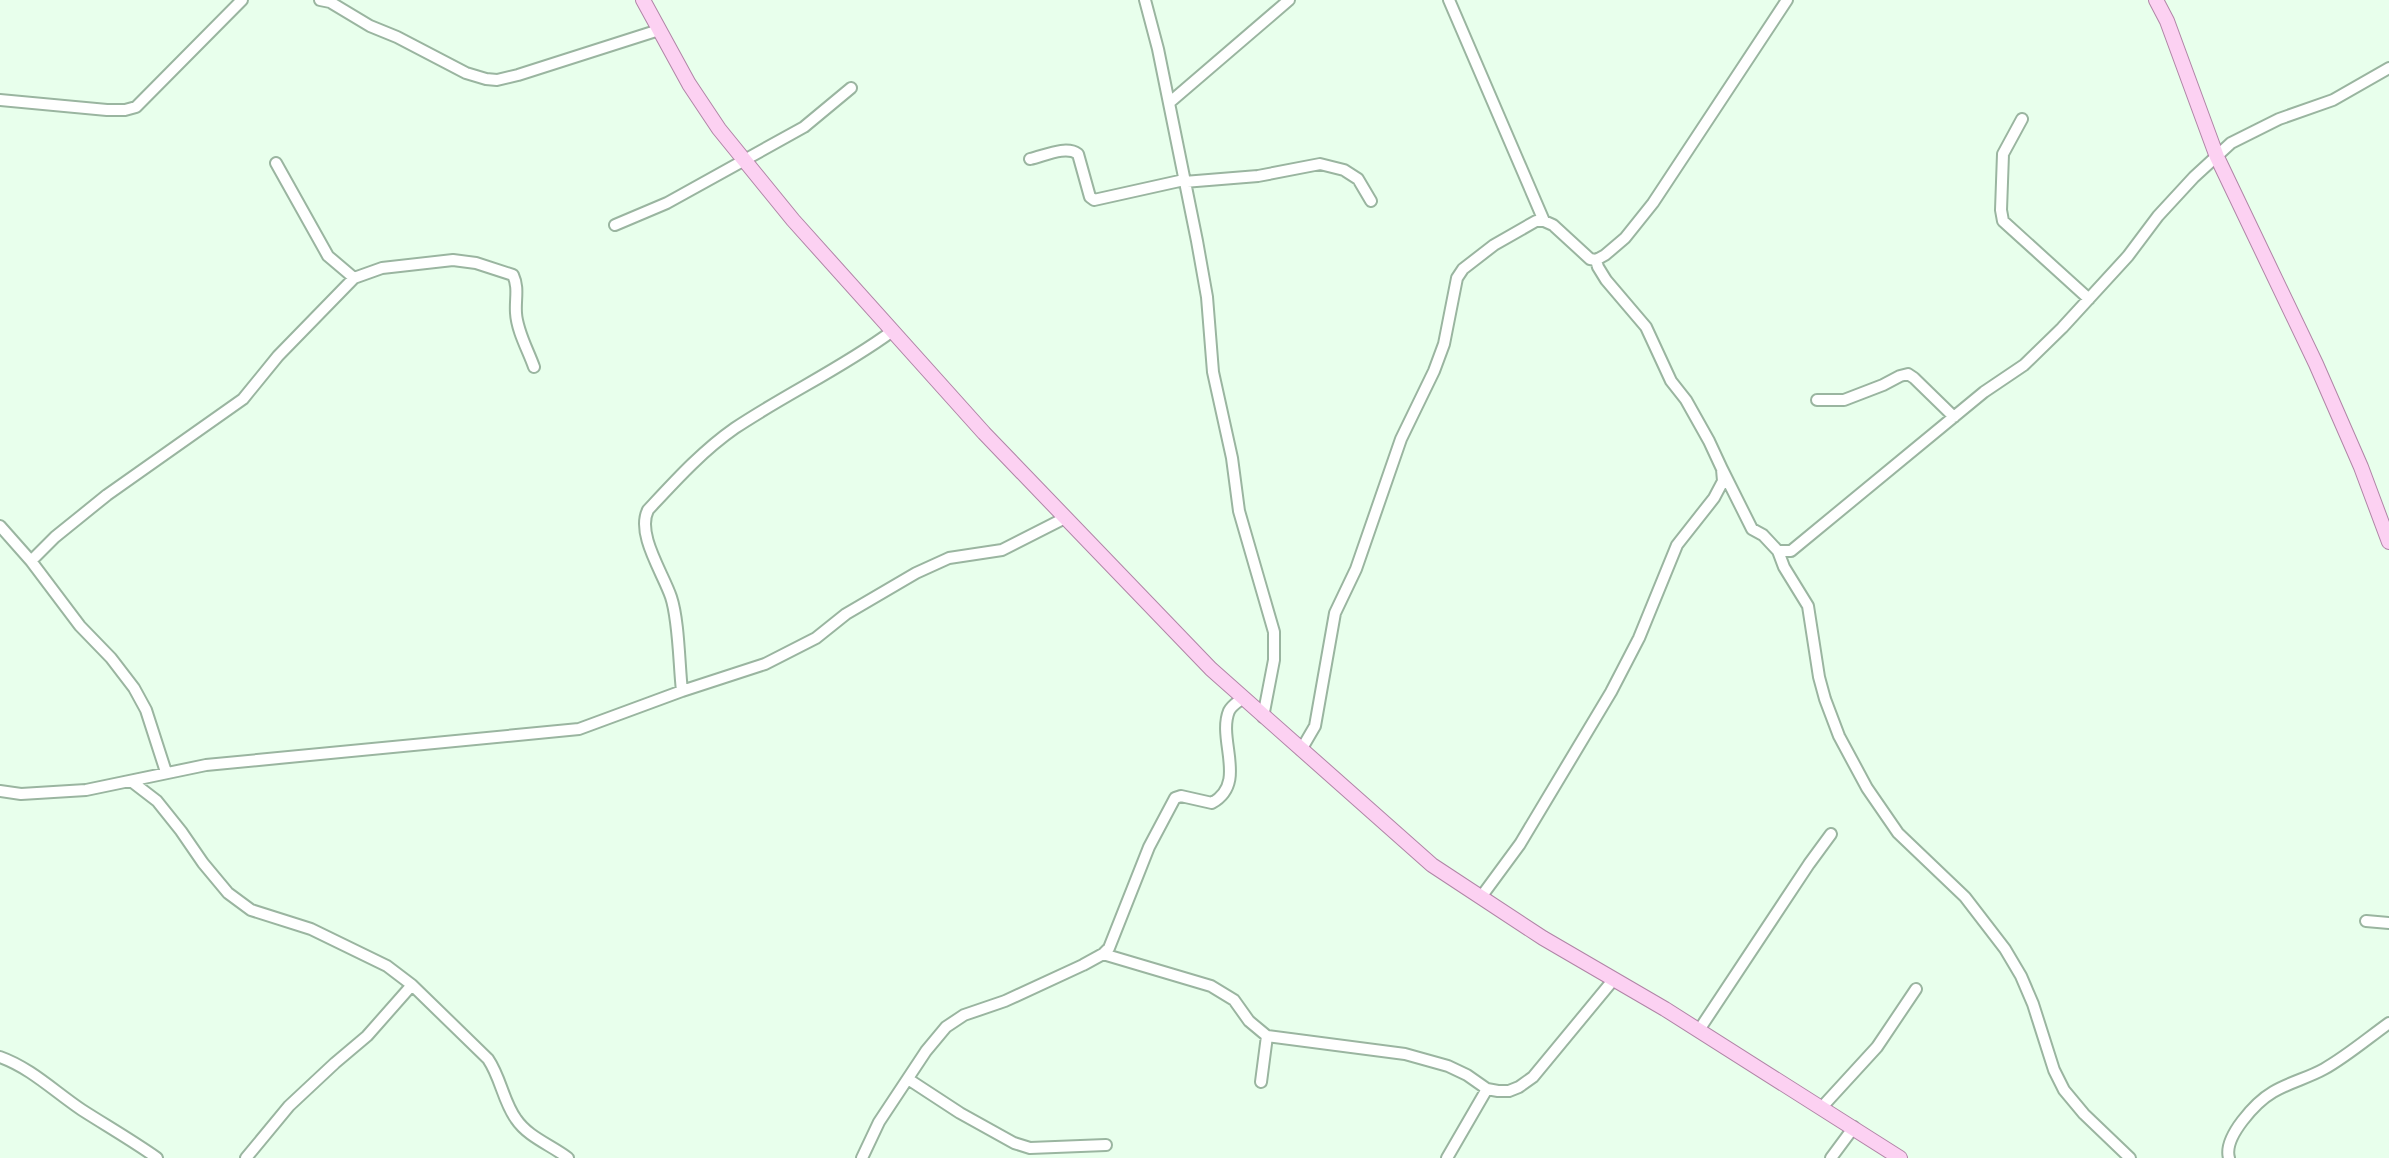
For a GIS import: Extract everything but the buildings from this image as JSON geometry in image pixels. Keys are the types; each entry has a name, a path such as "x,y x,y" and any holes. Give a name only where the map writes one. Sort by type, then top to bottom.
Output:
{"main road":[{"path":"643,0 689,84 743,159 793,220 891,332 1065,518 1211,669 1263,717 1432,865 1543,938 1699,1030 1900,1158"},
{"path":"2156,0 2167,21 2217,157 2316,364 2361,467 2389,541"}],"street":[{"path":"0,100 107,110 125,110 136,107 242,0"},
{"path":"320,0 330,2 370,26 397,37 466,73 496,80 659,30"},
{"path":"1145,0 1158,49 1197,241 1207,297 1213,372 1232,458 1239,511 1275,632 1274,660 1263,717"},
{"path":"1169,103 1289,0"},
{"path":"1449,0 1544,220"},
{"path":"1596,260 1625,238 1653,203 1787,0"},
{"path":"1779,552 1791,551 1984,392 2024,365 2128,256 2158,216 2194,177 2231,143 2252,131 2333,100 2389,69"},
{"path":"615,225 667,202 804,127 851,88"},
{"path":"2022,118 2003,154 2001,210 2003,221 2089,299"},
{"path":"1030,159 1067,150 1078,154 1090,197 1094,200 1184,181 1258,176 1320,164 1344,170 1358,179 1371,201"},
{"path":"276,163 328,256 354,278"},
{"path":"1301,750 1315,726 1330,630 1335,613 1356,569 1401,439 1434,371 1444,344 1456,278 1463,269 1494,245 1536,221 1544,220 1553,225 1585,256 1596,260"},
{"path":"31,561 55,537 106,495 243,399 278,356 354,278 382,268 453,260 476,263 513,275 517,283 516,313 534,367"},
{"path":"1596,260 1606,280 1646,327 1671,381 1686,400 1709,441 1752,529 1763,535 1779,552 1784,567 1808,606 1819,677 1828,709 1851,760 1867,788 1898,833 1965,897 2006,949 2029,995 2054,1070 2064,1090 2084,1114 2130,1158"},
{"path":"682,691 672,599 657,565 645,527 644,518 648,510 689,467 733,429 855,357 891,332"},
{"path":"1817,400 1844,400 1883,385 1900,375 1908,374 1954,417"},
{"path":"1481,897 1520,844 1611,692 1639,638 1677,545 1719,490 1723,481 1722,470"},
{"path":"1706,508 1725,498 1736,496"},
{"path":"0,791 21,794 86,790 166,772 217,764 579,729 682,691 765,664 816,638 846,614 916,573 949,558 1002,550 1065,518"},
{"path":"0,526 31,561 80,626 111,658 134,688 146,710 166,772"},
{"path":"862,1158 879,1122 926,1051 946,1027 964,1015 1005,1001 1103,954 1114,938 1149,847 1175,798 1181,796 1212,803 1225,793 1230,771 1227,721 1232,706 1243,698"},
{"path":"131,781 157,801 181,831 202,863 228,893 251,910 311,929 344,943 387,966 412,985 488,1059 496,1070 514,1117 523,1128 568,1158"},
{"path":"1699,1030 1831,834"},
{"path":"2366,921 2389,923"},
{"path":"1103,954 1211,986 1234,1000 1249,1021 1267,1036 1405,1054 1448,1066 1467,1075 1487,1089 1509,1091 1533,1077 1614,979"},
{"path":"246,1158 289,1106 367,1036 412,985"},
{"path":"1822,1107 1877,1047 1916,989"},
{"path":"2229,1158 2228,1144 2231,1138 2239,1125 2265,1098 2326,1067 2389,1023"},
{"path":"1262,1082 1267,1036"},
{"path":"0,1057 14,1062 82,1110 157,1158"},
{"path":"908,1079 960,1113 1014,1143 1029,1148 1106,1145"},
{"path":"1447,1158 1487,1089"},
{"path":"1830,1158 1854,1127"}]}
